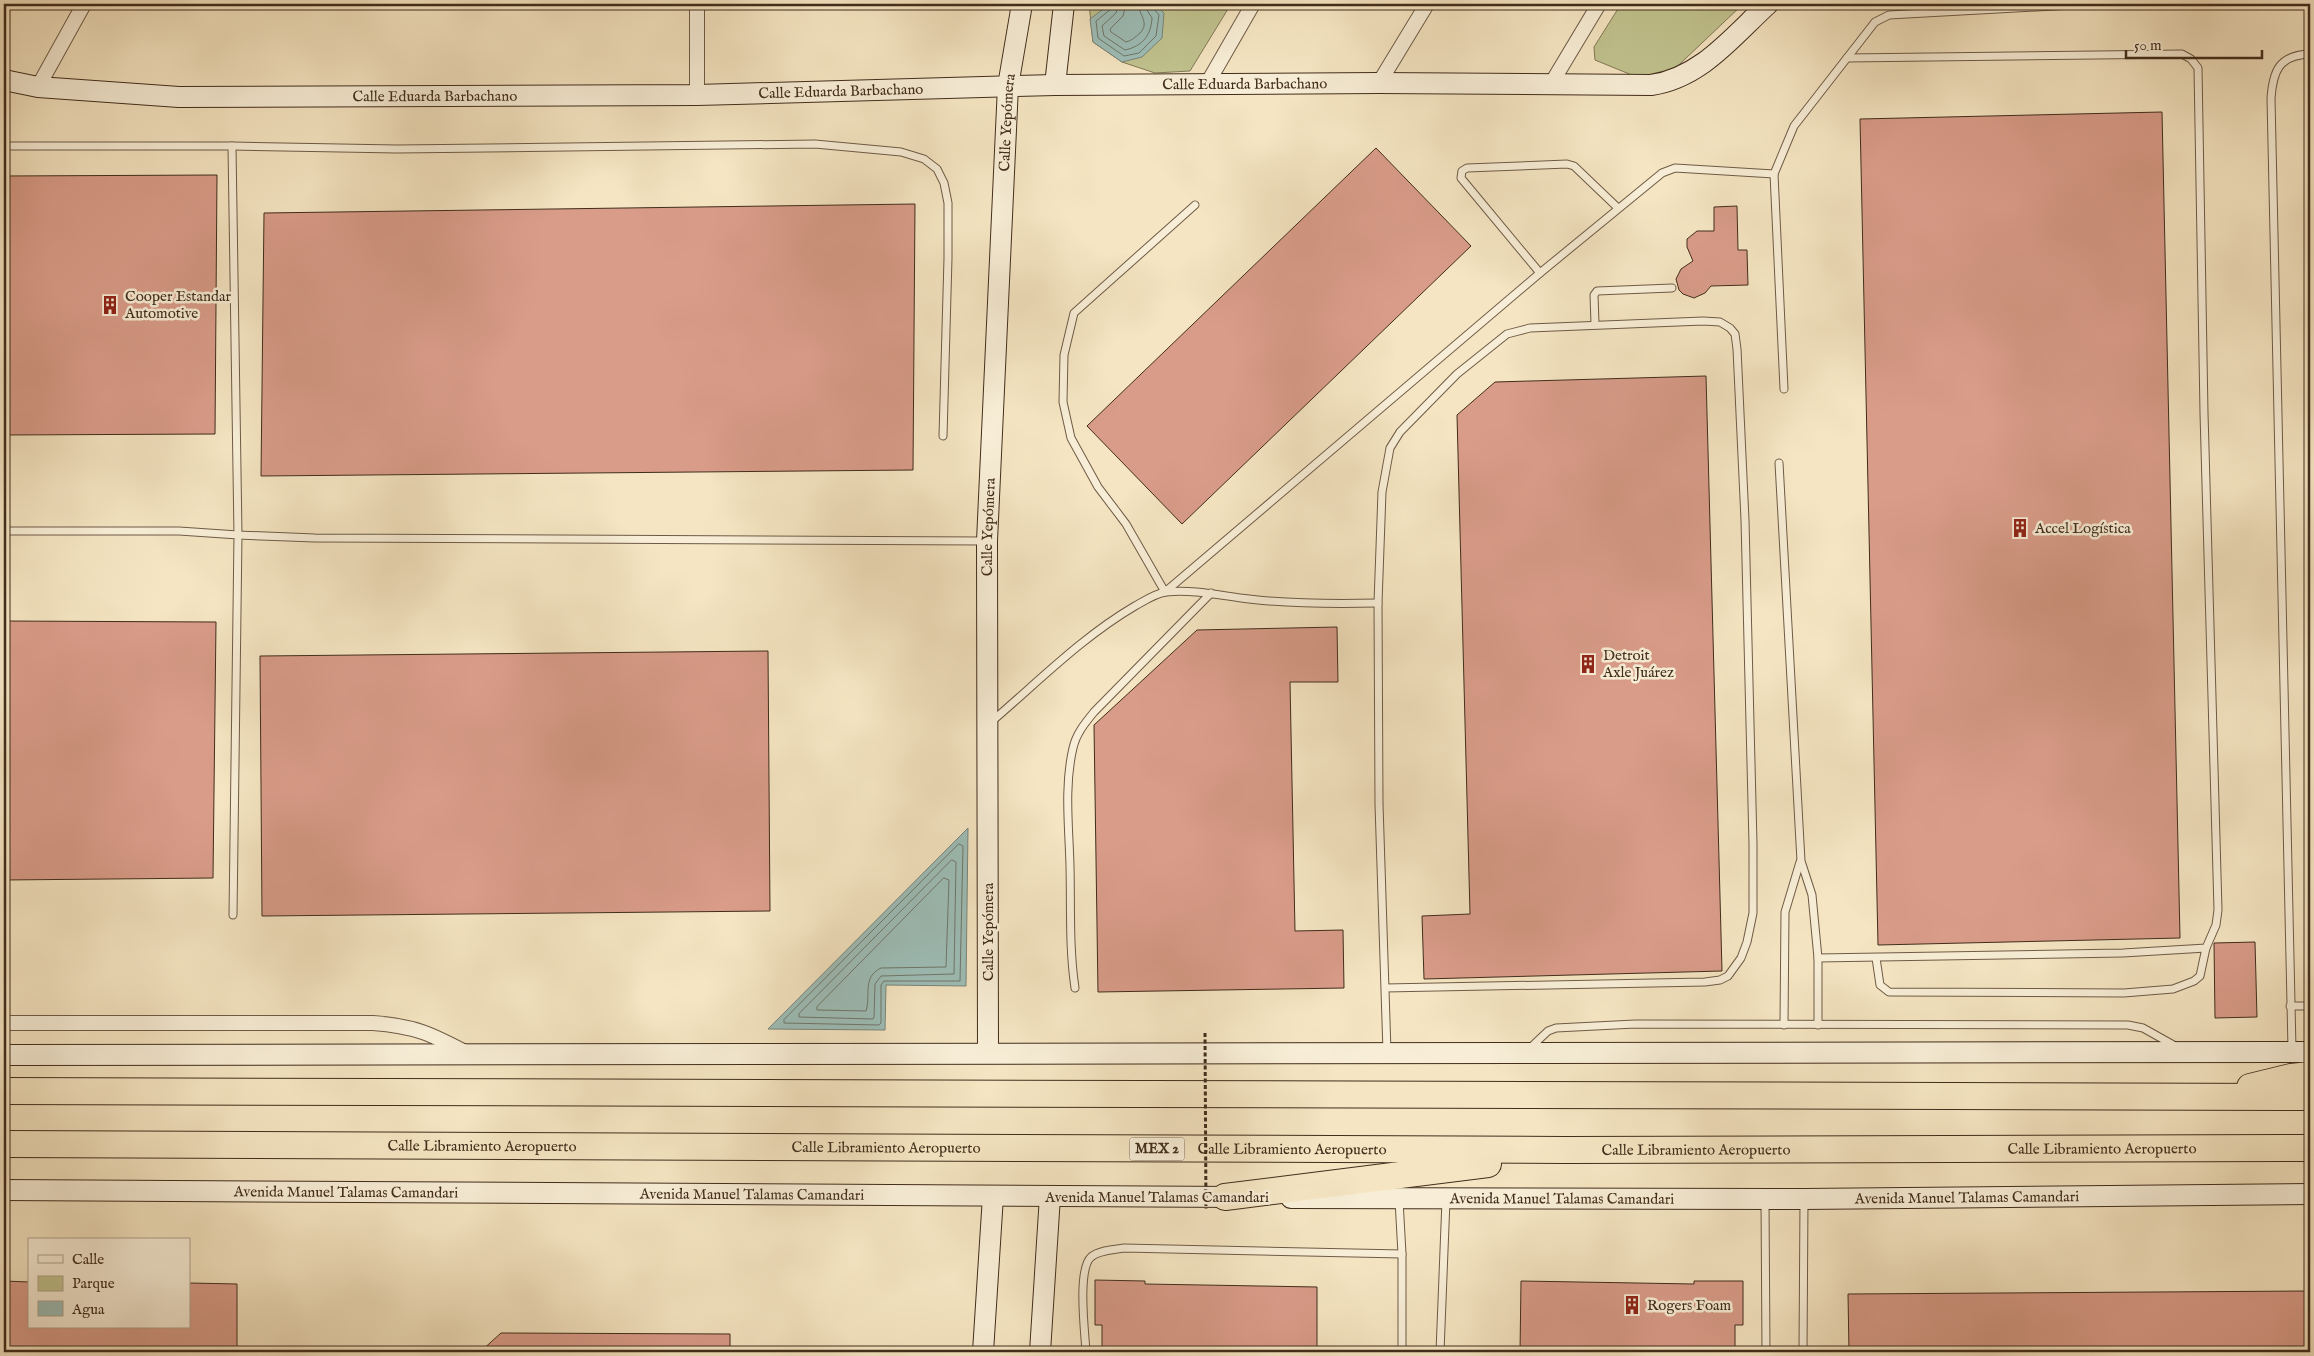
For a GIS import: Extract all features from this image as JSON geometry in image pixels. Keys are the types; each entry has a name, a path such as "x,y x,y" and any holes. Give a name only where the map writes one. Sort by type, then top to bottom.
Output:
{"highway":[{"path":"2210,1097 2310,1074"},
{"path":"4,1091 2310,1097"},
{"name":"Calle Libramiento Aeropuerto","path":"4,1144 1595,1150 2310,1148"},
{"path":"2234,1148 2310,1156"},
{"path":"1216,1203 1595,1150"}],"main road":[{"name":"Calle Yepómera","path":"988,1052 987,541 1008,86 1022,4"},
{"path":"1055,85 1064,4"},
{"name":"Calle Eduarda Barbachano","path":"4,80 38,87 179,97 697,95 1055,85 1379,83 1651,85 1678,79 1705,63 1768,4"},
{"path":"4,1055 988,1052 2301,1052"},
{"name":"Avenida Manuel Talamas Camandari","path":"4,1190 1050,1196 1216,1203 1399,1200 1765,1200 2310,1194"},
{"path":"983,1352 993,1196"},
{"path":"1040,1352 1050,1196"}],"street":[{"path":"38,87 84,4"},
{"path":"697,4 697,95"},
{"path":"1207,84 1252,4"},
{"path":"1379,83 1427,4"},
{"path":"1551,84 1599,4"},
{"path":"4,1023 373,1023 402,1025 428,1033 468,1054"}],"lane":[{"path":"1784,389 1774,174 1794,126 1875,22 1889,15 2090,4"},
{"path":"1847,58 2182,54 2191,59 2198,68 2204,413 2218,910 2216,924 2206,948 2203,970 2194,982 2173,988 2124,993 1889,992 1880,984 1876,958"},
{"path":"2301,1052 2290,1006 2271,98 2273,77 2282,63 2302,54 2310,54"},
{"path":"4,146 396,148 815,144 900,152 924,159 937,169 944,183 948,203 943,436"},
{"path":"232,146 238,535 233,915"},
{"path":"1540,272 1461,178 1462,171 1467,168 1567,164 1574,166 1618,208"},
{"path":"987,725 1078,647 1114,619 1146,600 1165,592 1540,272 1662,173 1675,168 1774,174"},
{"path":"1165,592 1126,524 1098,488 1071,438 1063,402 1064,355 1074,313 1195,205"},
{"path":"1595,324 1594,295 1597,291 1672,288"},
{"path":"1385,988 1720,980 1735,970 1748,942 1753,913 1753,844 1739,366 1735,334 1730,328 1720,322 1595,324 1530,328 1507,334 1457,374 1400,432 1390,448 1382,492 1378,603 1379,804 1387,1052"},
{"path":"1778,463 1800,861 1812,895 1818,958 1818,1025"},
{"path":"4,531 179,531 325,539 987,541"},
{"path":"1165,592 1211,593 1249,599 1289,602 1378,603"},
{"path":"1075,988 1071,949 1069,815 1069,772 1073,746 1080,730 1094,712 1211,593"},
{"path":"1784,1025 1785,912 1800,861"},
{"path":"1818,958 2122,953 2206,948"},
{"path":"2290,1006 2310,1006"},
{"path":"1526,1052 1548,1031 1567,1026 1784,1025 2128,1025 2143,1028 2161,1036 2183,1052"},
{"path":"1803,1352 1804,1199"},
{"path":"1399,1200 1402,1254 1402,1352"},
{"path":"1440,1352 1446,1200"},
{"path":"1765,1200 1766,1352"},
{"path":"1086,1352 1083,1289 1085,1272 1090,1258 1099,1252 1124,1248 1402,1254"}],"path":[{"path":"1205,1033 1216,1203"}],"green space":[{"path":"1089,4 1231,4 1190,71 1155,73 1122,62 1093,42"},
{"path":"1621,4 1743,4 1663,80 1649,82 1595,60 1594,47"}],"water":[{"path":"1110,4 1155,4 1164,13 1162,38 1142,57 1122,62 1093,42 1090,19"},
{"path":"968,828 966,986 886,985 885,1030 768,1029"}],"building":[{"name":"Accel Logística","path":"2162,112 2180,938 1878,945 1860,119"},
{"path":"1376,148 1471,246 1182,524 1087,426"},
{"name":"Cooper Estandar Automotive","path":"217,175 215,434 4,435 4,176"},
{"path":"915,204 913,470 261,476 264,213"},
{"path":"1737,206 1738,250 1747,250 1748,285 1711,286 1705,293 1694,298 1683,294 1679,290 1676,279 1681,269 1693,261 1687,247 1687,239 1697,231 1714,231 1714,207"},
{"name":"Detroit Axle Juárez","path":"1706,376 1722,971 1424,979 1422,916 1470,914 1457,415 1495,382"},
{"path":"4,621 216,622 213,878 4,880"},
{"path":"1337,627 1338,682 1290,682 1295,931 1343,930 1344,988 1098,992 1094,725 1197,630"},
{"path":"768,651 770,911 262,916 260,656"},
{"path":"2255,942 2257,1017 2215,1018 2214,943"},
{"path":"1095,1280 1145,1281 1145,1284 1317,1287 1317,1352 1102,1352 1102,1325 1095,1325"},
{"path":"4,1281 28,1282 28,1328 190,1328 190,1283 237,1284 237,1352 4,1352"},
{"name":"Rogers Foam","path":"1521,1281 1694,1284 1694,1281 1743,1281 1743,1325 1735,1325 1735,1352 1520,1352"},
{"path":"2310,1291 2310,1352 1849,1352 1848,1294"},
{"path":"501,1333 730,1334 730,1352 480,1352"}],"place":[{"name":"Cooper Estandar Automotive","path":"110,305"},
{"name":"Accel Logística","path":"2020,528"},
{"name":"Detroit Axle Juárez","path":"1588,664"},
{"name":"Rogers Foam","path":"1632,1305"}]}
